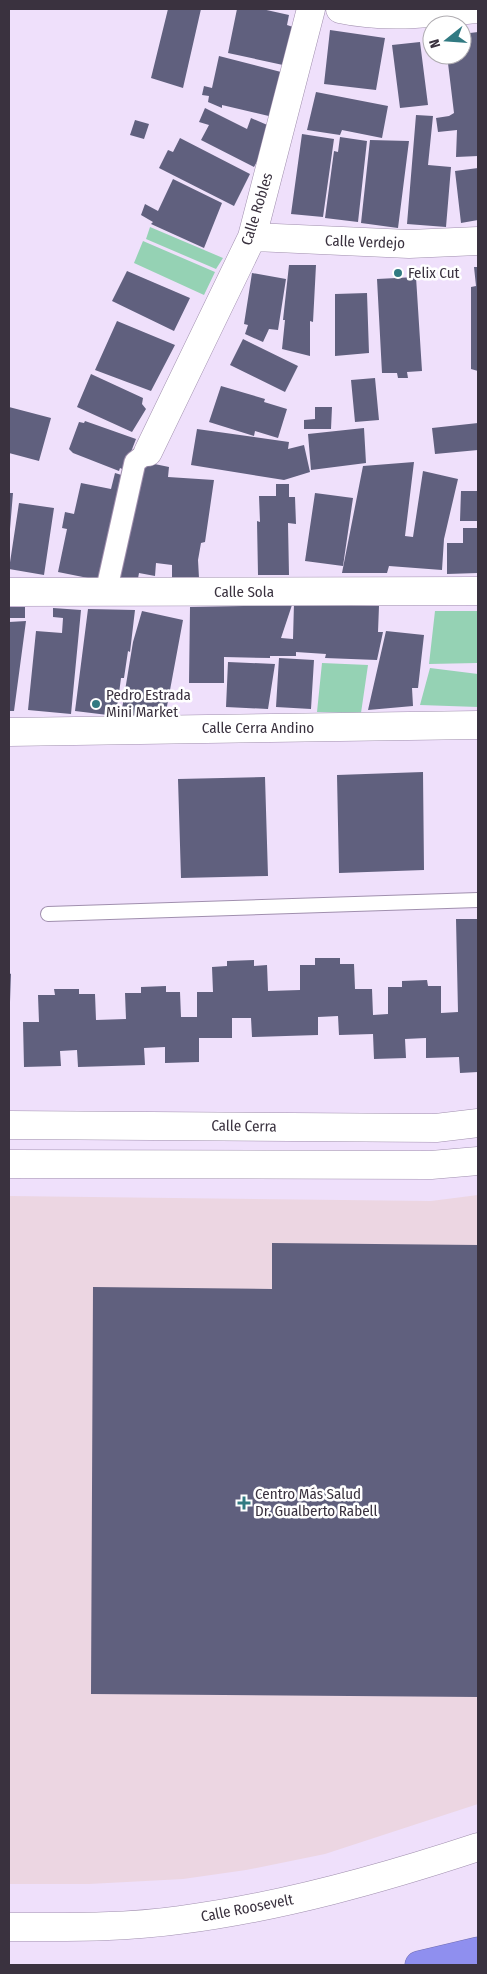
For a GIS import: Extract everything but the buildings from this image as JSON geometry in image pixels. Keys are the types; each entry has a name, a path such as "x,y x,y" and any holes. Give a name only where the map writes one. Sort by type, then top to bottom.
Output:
{"highway":[{"path":"419,1965 478,1950"}],"street":[{"name":"Calle Robles","path":"148,452 252,237 311,9"},
{"path":"340,9 361,14 397,16 478,9"},
{"name":"Calle Verdejo","path":"252,237 409,244 478,241"},
{"path":"106,592 135,462 148,452"},
{"name":"Calle Sola","path":"9,592 478,591"},
{"name":"Calle Cerra Andino","path":"9,732 478,725"},
{"name":"Calle Cerra","path":"9,1125 436,1128 478,1122"},
{"path":"9,1164 431,1165 478,1161"},
{"name":"Calle Roosevelt","path":"9,1928 89,1927 178,1921 270,1906 409,1870 478,1847"}],"lane":[{"path":"48,914 478,900"}],"shaded area":[{"name":"Centro Más Salud Dr. Gualberto Rabell","path":"478,1195 478,1804 325,1854 246,1870 183,1879 89,1884 9,1884 9,1196 431,1201"}],"green space":[{"path":"150,227 223,258 216,269 146,239"},
{"path":"143,241 215,272 204,295 134,263"},
{"path":"435,611 478,611 477,663 429,664"},
{"path":"322,663 368,665 361,713 317,712"},
{"path":"430,668 478,674 478,707 420,705"}],"place":[{"name":"Felix Cut","path":"398,273"},
{"name":"Pedro Estrada Mini Market","path":"96,704"},
{"name":"Centro Más Salud Dr. Gualberto Rabell","path":"244,1503"}]}
